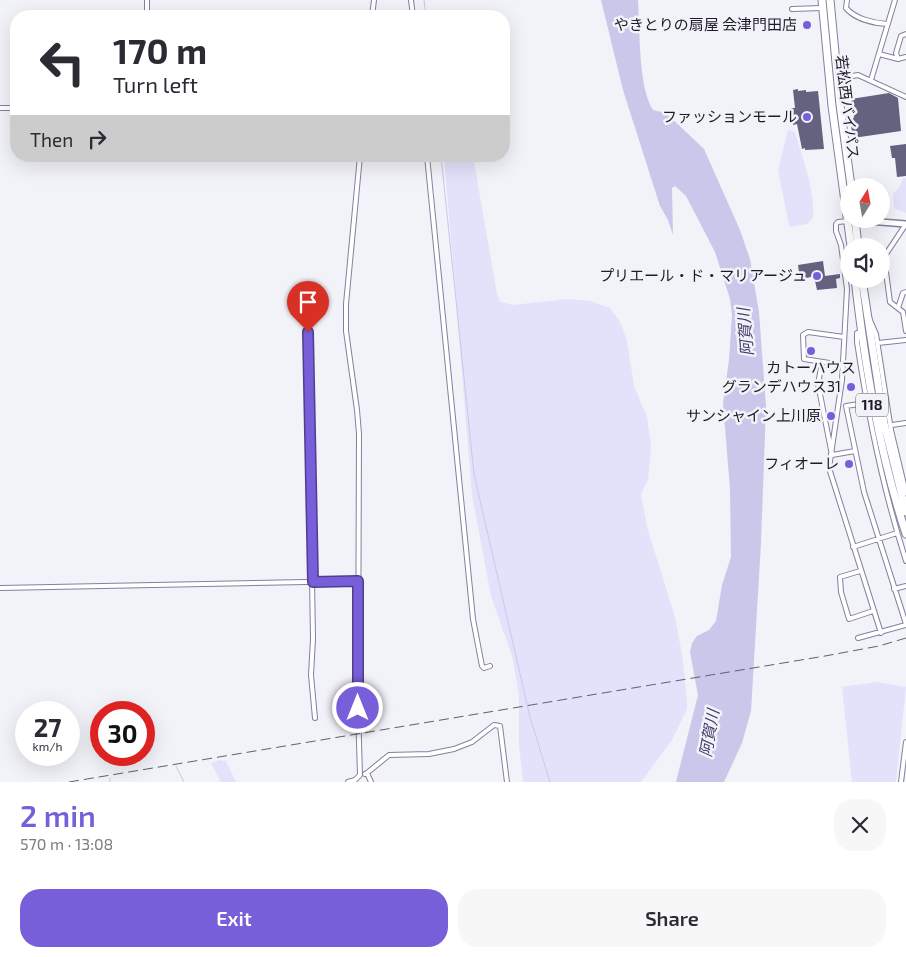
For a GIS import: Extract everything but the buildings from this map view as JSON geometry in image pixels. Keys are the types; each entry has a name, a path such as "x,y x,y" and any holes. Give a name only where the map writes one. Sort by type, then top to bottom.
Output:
{"highway":[{"name":"若松西バイパス","path":"830,0 837,79 850,178"},
{"name":"若松西バイパス","path":"822,4 832,106 845,178"},
{"name":"118","path":"856,288 874,414 894,497 905,533"},
{"name":"118","path":"863,288 884,423 906,512"}],"street":[{"path":"847,0 846,8 852,13 867,20 888,24"},
{"path":"871,80 896,0"},
{"path":"792,9 822,4"},
{"path":"898,59 896,53 900,36 906,34"},
{"path":"879,54 898,59 906,57"},
{"path":"837,79 858,75 906,97"},
{"path":"359,162 346,304 346,331 359,434 358,708 360,775"},
{"path":"428,162 473,619 482,666 484,668 490,666"},
{"path":"840,222 838,222 836,228 841,245 847,289 838,406 829,468 852,547 881,633"},
{"path":"890,223 906,224 884,257 890,302 903,312 906,331"},
{"path":"898,308 903,293 906,292"},
{"path":"867,316 873,324 878,343 890,430 906,493"},
{"path":"862,331 857,333 857,342 866,403 897,533 906,561"},
{"path":"308,332 313,582 311,675 315,718"},
{"path":"842,365 804,359 803,335 808,332 844,338"},
{"path":"878,343 906,340"},
{"path":"822,362 818,384 832,456"},
{"path":"838,406 866,403"},
{"path":"846,406 864,492 906,624 881,633 858,638"},
{"path":"892,425 906,423"},
{"path":"832,456 856,451"},
{"path":"852,547 897,533"},
{"path":"899,539 905,533"},
{"path":"860,571 840,577 841,592 849,619 874,611"},
{"path":"0,588 358,581"},
{"path":"894,589 906,586"},
{"path":"348,782 356,780 360,775 367,773 389,755 429,754 448,750 472,742 494,725 498,725 502,733 507,782"},
{"path":"901,782 906,742"},
{"path":"367,773 371,782"}],"shaded area":[{"path":"788,130 795,132 808,175 813,207 813,218 807,224 791,227 789,225 778,170"},
{"path":"444,162 474,162 497,294 501,302 513,305 568,299 590,301 610,308 620,322 627,341 634,386 647,417 651,446 648,480 641,494 647,527 675,617 683,660 687,700 687,709 672,740 641,782 523,782 519,745 519,696 513,659 491,596 472,495"},
{"path":"906,178 906,213 894,208 893,194 900,186 902,179"},
{"path":"877,682 906,687 896,782 852,782 842,687"},
{"path":"220,760 226,761 236,782 221,782 211,763"}],"water":[{"name":"阿賀川","path":"601,0 638,0 642,73 648,100 653,110 666,113 704,149 740,230 750,259 759,312 766,406 761,543 751,711 742,743 724,782 676,782 698,695 690,652 692,643 697,636 709,630 716,621 722,585 731,557 730,489 723,403 729,360 732,315 730,299 715,252 686,196 675,186 672,188 673,235 668,220 660,206 623,90"}],"waterway":[{"path":"424,0 425,10"},
{"path":"442,162 474,474 530,717 550,782"},
{"path":"176,766 184,782"}],"railway":[{"path":"69,782 825,656 879,646 906,638"}],"place":[{"name":"やきとりの扇屋 会津門田店","path":"807,25"},
{"name":"ファッションモール","path":"807,117"},
{"name":"プリエール・ド・マリアージュ","path":"817,276"},
{"name":"カトーハウス","path":"811,351"},
{"name":"グランデハウス31","path":"851,387"},
{"name":"サンシャイン上川原","path":"831,416"},
{"name":"フィオーレ","path":"849,464"}],"route":[{"path":"308,332 313,582 358,581 358,708"}]}
